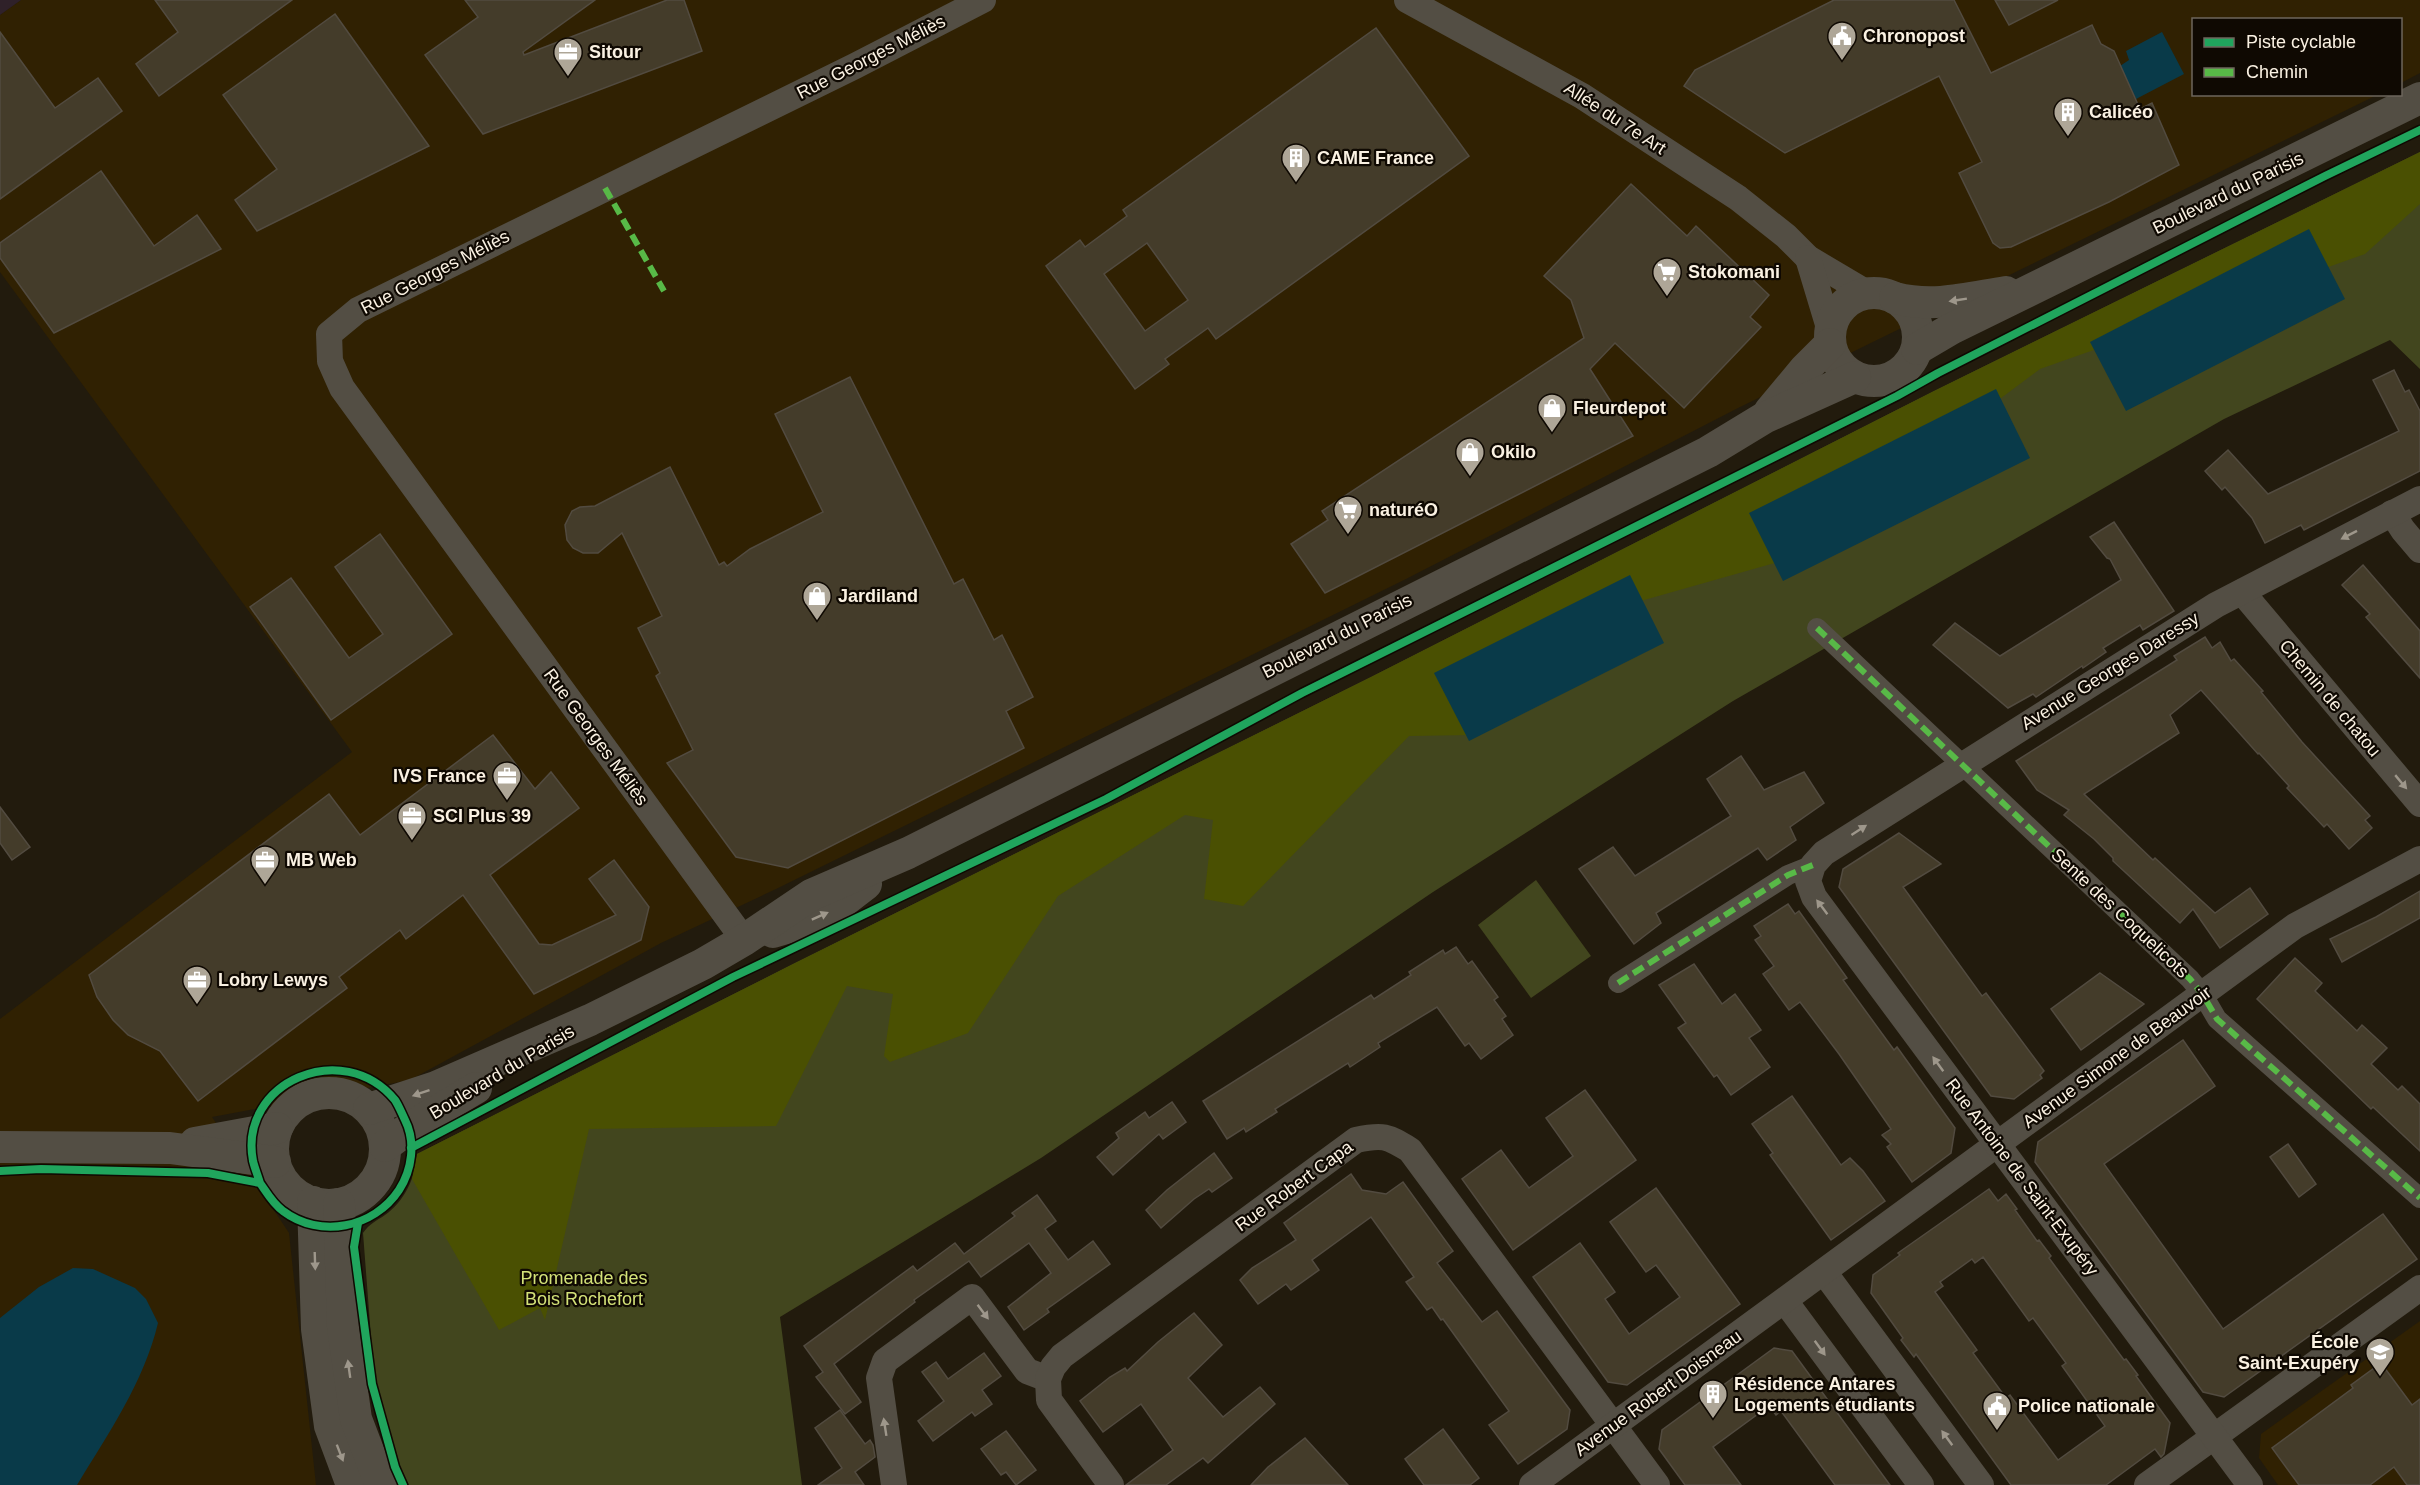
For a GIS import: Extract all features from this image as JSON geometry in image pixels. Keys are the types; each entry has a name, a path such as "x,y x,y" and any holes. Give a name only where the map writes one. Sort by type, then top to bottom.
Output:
{"street":[{"name":"Rue Georges Méliès","path":"744,940 342,388 330,362 329,334 358,310 855,66 983,0"},
{"name":"Allée du 7e Art","path":"1407,0 1582,96 1738,198 1786,236 1808,258 1881,295"},
{"name":"Boulevard du Parisis","path":"1917,349 1951,329 2420,98"},
{"name":"Allée du 7e Art","path":"1808,258 1830,337"},
{"name":"Boulevard du Parisis","path":"1881,295 1917,303 1937,303 2037,288"},
{"path":"1881,295 1907,307 1915,320 1918,334 1917,349 1910,363 1899,374 1885,380 1870,381 1855,377 1842,369 1834,357 1830,337 1833,317 1842,306 1853,297 1881,295"},
{"name":"Boulevard du Parisis","path":"1764,418 1830,337"},
{"name":"Boulevard du Parisis","path":"369,1109 436,1087 590,1020 680,976 744,940 811,895 908,853 1708,452 1764,418 1855,377"},
{"name":"Avenue Georges Daressy","path":"1813,865 1824,853 2216,605 2273,573 2420,499"},
{"path":"2392,513 2420,550"},
{"name":"Chemin de chatou","path":"2242,592 2420,804"},
{"name":"Sente des Coquelicots","path":"1817,628 2190,979 2203,995 2217,1019 2420,1198"},
{"name":"Avenue Simone de Beauvoir","path":"1824,1272 2295,926 2420,859"},
{"path":"1618,983 1788,875 1813,865"},
{"name":"Rue Antoine de Saint-Exupéry","path":"1813,865 1808,881 1814,897 2250,1485"},
{"name":"Boulevard du Parisis","path":"385,1146 409,1128 590,1020"},
{"path":"326,1093 341,1094 356,1099 369,1109 383,1132 385,1146 380,1172 373,1184 364,1193 326,1203 291,1190 274,1162 277,1128 285,1114 310,1096 326,1093"},
{"path":"170,1148 277,1128"},
{"name":"Rue Robert Capa","path":"1038,1375 1053,1367 1062,1356 1356,1140 1372,1136 1388,1137 1410,1150 1657,1485"},
{"path":"0,1147 170,1148 274,1162"},
{"path":"326,1203 316,1329 330,1426 352,1485"},
{"path":"326,1203 356,1419 381,1485"},
{"path":"1824,1272 1981,1485"},
{"name":"Avenue Robert Doisneau","path":"1532,1485 1824,1272"},
{"path":"2147,1485 2420,1288"},
{"path":"894,1485 879,1378 885,1361 972,1297 1038,1375 1049,1400 1111,1485"},
{"path":"1785,1301 1921,1485"}],"shaded area":[{"path":"0,0 21,0 0,15"},
{"path":"21,0 2420,0 2420,73 2402,82 2402,18 2192,18 2192,96 2375,96 1738,408 1406,579 776,889 661,943 410,1080 212,1117 289,1233 316,1485 0,1485 0,1019 352,752 0,272 0,15"},
{"name":"École Saint-Exupéry","path":"2420,1321 2420,1485 2278,1485 2259,1458 2261,1434"}],"green space":[{"name":"Promenade des Bois Rochefort","path":"2420,152 2420,369 2390,340 2224,419 1733,701 1433,892 1041,1158 780,1317 802,1485 409,1485 402,1473 374,1376 363,1233 370,1225 392,1210 403,1196 414,1171 417,1154 1371,677 1934,391"},
{"path":"2420,152 2420,204 2365,254 2040,369 1782,561 1563,623 1473,735 1409,736 1243,906 1204,899 1213,820 1185,815 1058,896 968,1033 890,1062 884,1056 893,994 847,986 776,1126 589,1129 545,1320 540,1308 499,1330 412,1179 417,1154 1371,677 1934,391"},
{"path":"1536,880 1591,956 1531,998 1478,925"}],"water":[{"path":"2162,32 2184,74 2136,99 2120,66 2129,60 2126,51"},
{"path":"2309,229 2345,299 2126,411 2090,342"},
{"path":"1996,389 2030,458 1783,581 1749,513"},
{"path":"1630,575 1664,643 1469,741 1434,673"},
{"path":"73,1268 93,1269 135,1288 146,1299 158,1323 152,1345 124,1407 77,1485 0,1485 0,1318 39,1287"}],"building":[{"path":"155,0 292,0 159,96 136,64 178,32"},
{"path":"465,0 595,0 523,52 524,55 667,0 684,0 702,51 483,134 425,55 478,17"},
{"path":"1834,0 1954,0 1991,73 2092,25 2101,44 2114,51 2140,109 2152,103 2179,165 2109,202 2011,247 2000,248 1993,243 1959,173 1982,162 1939,76 1785,153 1684,86 1695,70"},
{"path":"1995,0 2058,0 2009,25"},
{"path":"335,14 429,146 257,231 235,200 277,169 223,95"},
{"name":"CAME France","path":"1376,28 1469,156 1216,339 1208,328 1165,359 1169,364 1135,389 1046,266 1080,240 1085,247 1127,216 1123,210","holes":["1147,243 1188,300 1145,331 1104,274"]},
{"path":"0,32 55,108 98,78 122,111 0,199"},
{"path":"101,171 154,246 197,215 221,249 54,333 0,258 0,243"},
{"path":"1631,184 1687,236 1696,226 1769,295 1750,317 1761,327 1684,408 1615,343 1590,369 1633,436 1325,593 1291,544 1328,520 1322,511 1584,338 1571,300 1544,276"},
{"path":"2394,370 2405,392 2409,390 2420,411 2420,471 2304,530 2301,525 2265,543 2252,518 2225,487 2222,490 2205,471 2228,450 2268,494 2399,431 2373,380"},
{"name":"Jardiland","path":"850,377 954,584 963,579 994,640 1002,635 1033,697 1006,711 1024,748 788,868 736,857 667,763 693,750 656,676 660,673 638,628 662,616 622,533 598,553 583,553 573,548 567,540 565,525 572,511 580,507 595,506 670,467 719,565 724,562 727,566 750,549 823,512 775,414"},
{"path":"2114,522 2174,611 2143,630 2140,625 2103,648 2106,652 2083,668 2082,666 2036,697 2033,694 2008,708 1933,645 1955,623 2000,656 2121,580 2110,559 2090,537"},
{"path":"380,534 452,634 331,720 250,607 291,578 349,658 383,634 335,567"},
{"path":"2363,565 2420,631 2420,678 2366,617 2370,614 2342,585"},
{"path":"2205,637 2212,648 2220,642 2231,661 2234,659 2263,691 2261,692 2302,742 2370,816 2365,820 2372,828 2349,849 2327,824 2324,827 2287,788 2289,786 2201,690 2170,715 2179,733 2084,794 2153,860 2155,858 2215,913 2250,888 2268,914 2220,948 2193,909 2180,923 2113,861 2113,858 2094,839 2064,815 2069,810 2037,790 2016,761 2177,660 2174,656"},
{"path":"493,735 535,789 551,772 579,808 490,875 539,944 552,945 616,915 589,879 614,860 649,907 641,940 534,994 463,895 406,939 400,930 339,977 347,988 198,1101 160,1051 128,1035 113,1020 97,997 89,975 329,794 360,835"},
{"path":"1741,756 1764,790 1804,772 1824,803 1790,827 1796,840 1767,860 1758,848 1656,913 1661,923 1634,944 1579,869 1613,847 1635,876 1731,816 1707,779"},
{"path":"0,807 30,847 12,860 0,843"},
{"path":"1899,833 1941,864 1903,887 1982,996 1986,993 2044,1071 2040,1075 2042,1078 2014,1099 1991,1096 1839,887 1843,869"},
{"path":"2420,891 2420,918 2342,962 2330,939 2376,917"},
{"path":"1788,904 1795,914 1799,911 1847,978 1843,980 1894,1050 1897,1047 1955,1128 1951,1153 1912,1182 1887,1147 1891,1144 1882,1135 1891,1129 1839,1054 1800,1002 1789,1010 1763,974 1774,966 1755,940 1761,936 1754,926"},
{"path":"1456,947 1468,964 1472,961 1498,997 1494,1000 1506,1016 1502,1019 1513,1035 1481,1059 1469,1043 1465,1046 1437,1007 1378,1043 1380,1047 1350,1067 1348,1063 1275,1109 1277,1112 1246,1132 1244,1128 1227,1139 1203,1101 1371,995 1374,999 1411,975 1409,972 1443,950 1445,954"},
{"path":"2295,958 2322,983 2315,991 2357,1031 2362,1025 2387,1048 2371,1064 2398,1090 2402,1086 2420,1104 2420,1151 2373,1107 2371,1109 2257,999"},
{"path":"1694,964 1722,1004 1735,994 1761,1030 1749,1038 1770,1067 1731,1095 1717,1075 1714,1077 1678,1028 1686,1023 1659,985"},
{"path":"2100,973 2144,1004 2081,1050 2051,1009"},
{"path":"2183,1040 2215,1086 2104,1164 2223,1329 2383,1214 2417,1259 2224,1397 2203,1392 2035,1162 2038,1142"},
{"path":"1585,1090 1636,1160 1513,1250 1462,1179 1501,1150 1529,1188 1573,1156 1546,1118"},
{"path":"1792,1096 1841,1165 1850,1158 1863,1171 1885,1201 1831,1240 1770,1155 1773,1153 1752,1124"},
{"path":"1172,1102 1186,1122 1163,1139 1159,1134 1113,1175 1097,1157 1119,1138 1116,1133 1145,1112 1149,1118"},
{"path":"2288,1144 2316,1184 2299,1197 2270,1157"},
{"path":"1214,1153 1232,1178 1212,1192 1209,1189 1194,1199 1161,1228 1146,1210 1167,1190"},
{"path":"1351,1174 1362,1190 1386,1194 1403,1182 1453,1251 1437,1263 1482,1322 1497,1311 1570,1410 1567,1429 1518,1464 1489,1425 1509,1411 1443,1319 1441,1320 1432,1307 1427,1310 1406,1282 1414,1277 1371,1217 1312,1260 1319,1270 1291,1290 1286,1284 1258,1304 1240,1280 1252,1268 1296,1240 1284,1223"},
{"path":"1656,1188 1740,1304 1627,1385 1608,1382 1533,1277 1580,1243 1615,1292 1605,1299 1629,1334 1680,1297 1656,1265 1646,1272 1610,1222"},
{"path":"1989,1189 1998,1201 2006,1194 2037,1241 2039,1240 2051,1256 2049,1258 2124,1360 2126,1359 2138,1375 2136,1376 2170,1423 2164,1454 2161,1457 2155,1449 2106,1485 2011,1485 1916,1354 1914,1357 1901,1340 1903,1338 1871,1293 1873,1275 1900,1255 1898,1253","holes":["1983,1257 2029,1321 2033,1318 2066,1363 2062,1366 2105,1426 2058,1460 2010,1395 2006,1398 1973,1353 1977,1350 1935,1292 1943,1286 1940,1282 1972,1259 1975,1263"]},
{"path":"1037,1195 1056,1221 1045,1229 1068,1260 1093,1241 1110,1264 1047,1309 1049,1312 1024,1330 1008,1307 1051,1273 1029,1243 981,1277 969,1261 914,1300 915,1302 834,1364 861,1402 845,1414 816,1377 823,1372 804,1346 913,1266 917,1271 955,1243 964,1254 1015,1216 1012,1213"},
{"path":"1194,1313 1222,1345 1188,1378 1223,1417 1260,1387 1275,1404 1208,1463 1203,1458 1166,1485 1126,1485 1173,1450 1141,1404 1103,1432 1080,1401 1110,1377 1125,1368 1127,1371"},
{"name":"Résidence Antares Logements étudiants","path":"1774,1348 1792,1351 1890,1485 1835,1485 1781,1411 1776,1415 1769,1406 1713,1447 1741,1485 1685,1485 1659,1449 1662,1430"},
{"path":"984,1353 1001,1376 982,1390 992,1404 975,1416 972,1412 933,1441 918,1421 944,1401 922,1372 936,1362 948,1379"},
{"name":"École Saint-Exupéry","path":"2381,1363 2412,1405 2420,1399 2420,1485 2407,1485 2394,1467 2370,1485 2299,1485 2272,1448 2353,1388 2351,1385"},
{"path":"840,1410 865,1444 870,1440 873,1445 875,1457 855,1472 864,1485 818,1485 842,1468 815,1428"},
{"path":"1443,1429 1479,1478 1470,1485 1424,1485 1405,1459"},
{"path":"1006,1431 1036,1470 1016,1485 1006,1472 1001,1475 981,1449"},
{"path":"1305,1438 1348,1485 1251,1485 1268,1467"}],"marked path":[{"path":"605,188 664,291"},
{"path":"1817,628 2190,979 2203,995 2217,1019 2420,1198"},
{"path":"1618,983 1788,875 1813,865"}],"cycle path":[{"path":"411,1148 733,977 1106,799 1302,693 1897,396 2325,176 2420,130"},
{"path":"0,1171 41,1169 208,1173 260,1183 276,1205 298,1220 329,1227 346,1225 361,1221 388,1203 399,1190 407,1174 411,1156 411,1137 395,1100 373,1081 349,1072 323,1071 299,1077 278,1090 262,1109 253,1133 253,1161 260,1183"},
{"path":"358,1223 354,1247 372,1384 395,1467 403,1485"}],"place":[{"name":"Chronopost","path":"1842,62"},
{"name":"Sitour","path":"568,78"},
{"name":"Calicéo","path":"2068,138"},
{"name":"CAME France","path":"1296,184"},
{"name":"Stokomani","path":"1667,298"},
{"name":"Fleurdepot","path":"1552,434"},
{"name":"Okilo","path":"1470,478"},
{"name":"naturéO","path":"1348,536"},
{"name":"Jardiland","path":"817,622"},
{"name":"IVS France","path":"507,802"},
{"name":"SCI Plus 39","path":"412,842"},
{"name":"MB Web","path":"265,886"},
{"name":"Lobry Lewys","path":"197,1006"},
{"name":"École Saint-Exupéry","path":"2380,1378"},
{"name":"Résidence Antares Logements étudiants","path":"1713,1420"},
{"name":"Police nationale","path":"1997,1432"}]}
